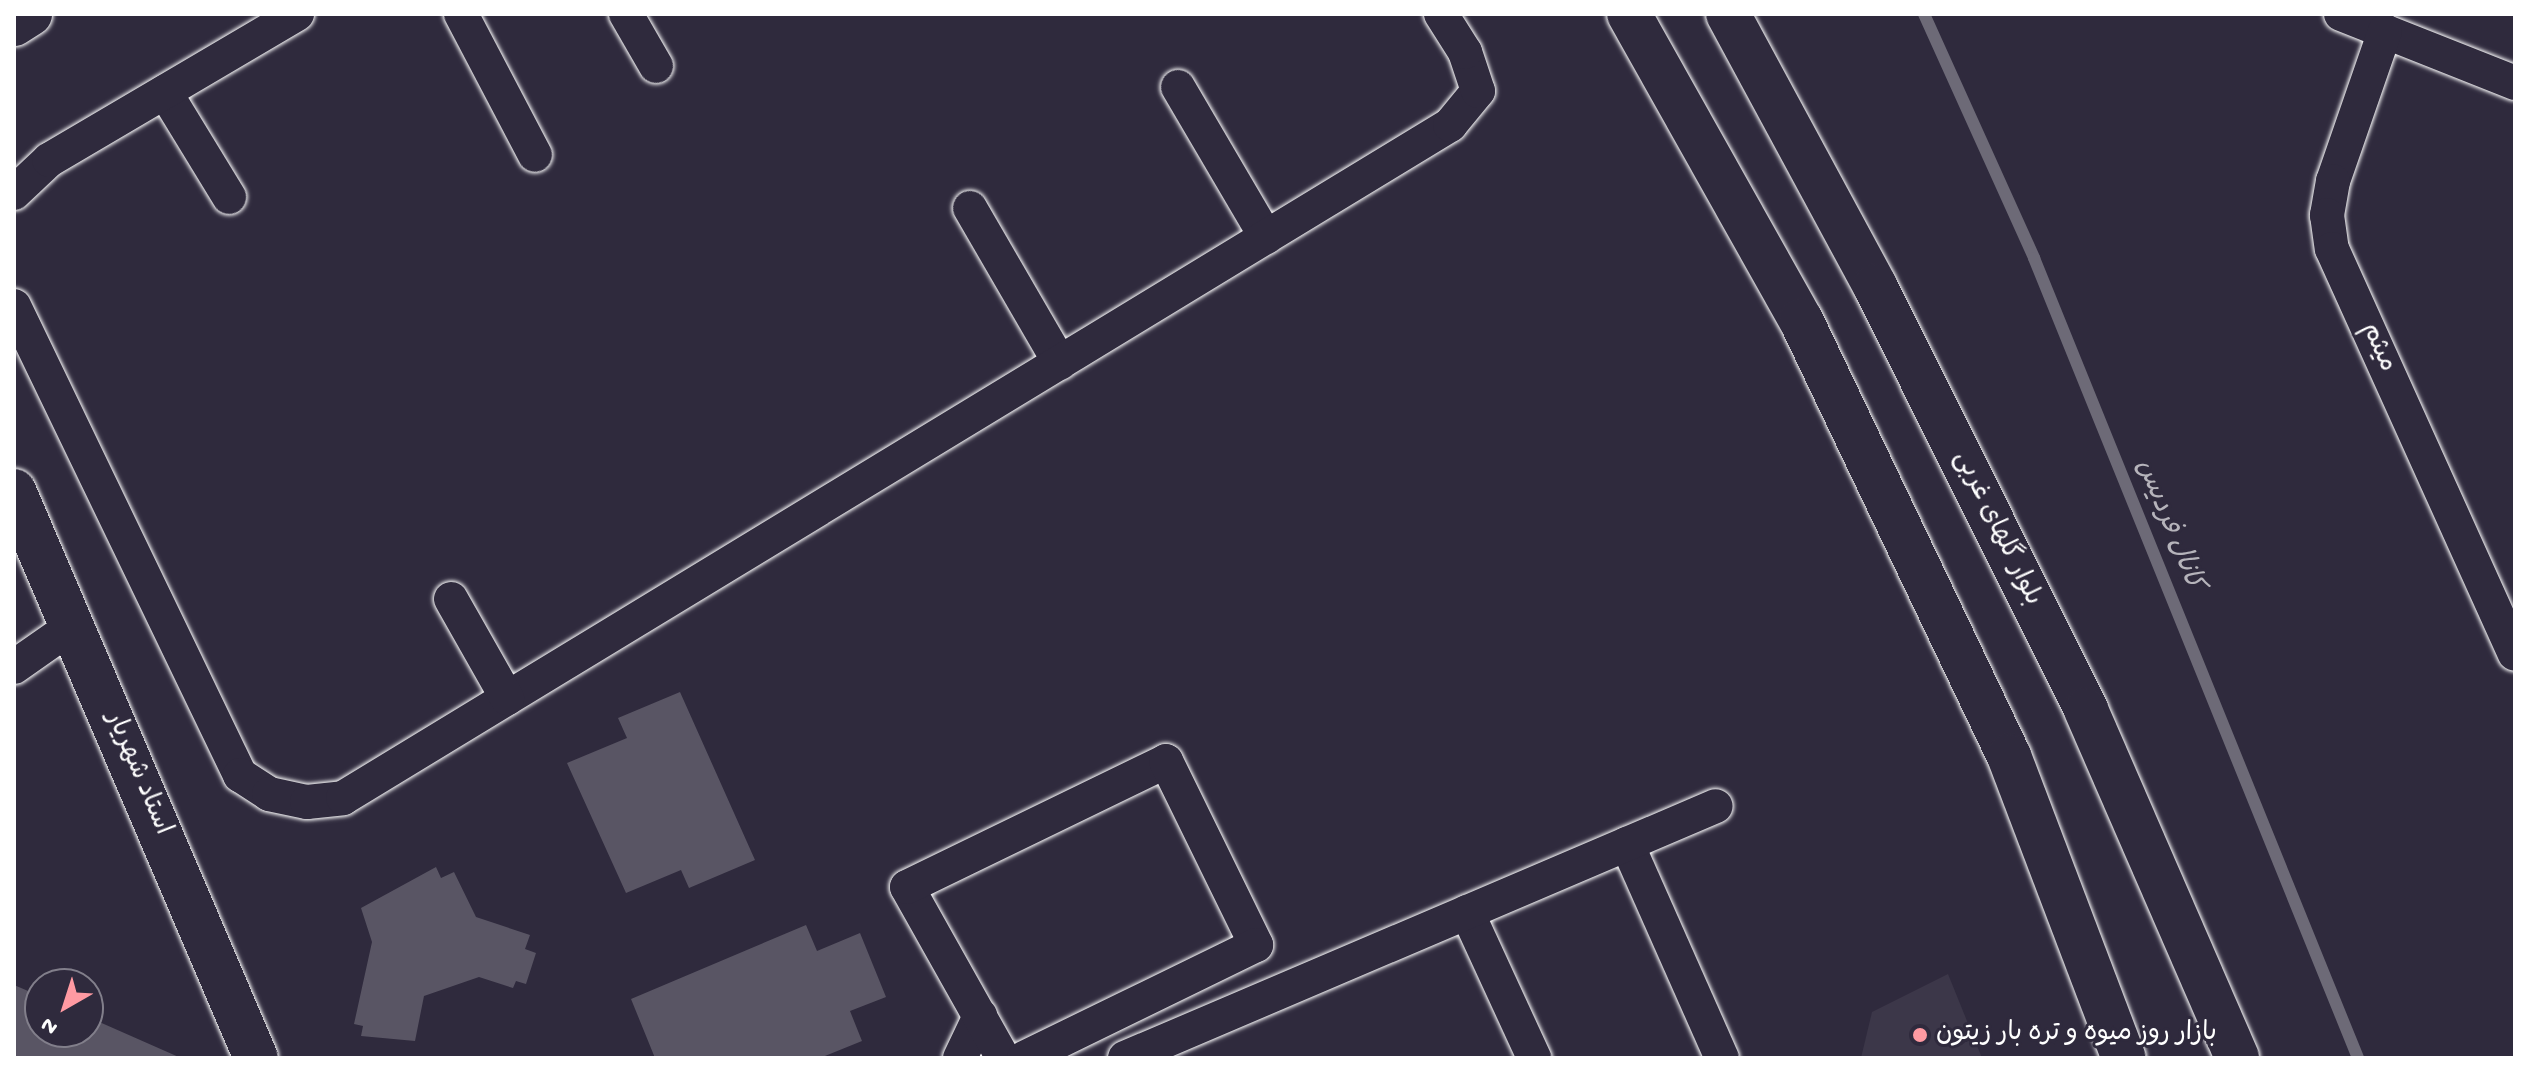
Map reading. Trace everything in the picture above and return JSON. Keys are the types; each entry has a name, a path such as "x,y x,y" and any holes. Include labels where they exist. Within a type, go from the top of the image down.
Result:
{"main road":[{"path":"14,24 30,14"},
{"path":"1629,14 1801,320 2003,742 2124,1058"},
{"name":"بلوار گلهای غربی","path":"1728,14 1875,286 2086,710 2237,1058"},
{"name":"استاد شهریار","path":"14,491 74,625 256,1058"}],"street":[{"path":"14,193 49,160 297,14"},
{"path":"461,14 535,155"},
{"path":"626,14 656,66"},
{"path":"14,306 240,775 269,794 307,802 343,798 1450,125 1478,91 1465,52 1441,14"},
{"path":"2341,14 2515,83"},
{"name":"میثم","path":"2385,31 2333,181 2327,215 2332,249 2515,654"},
{"path":"1178,87 1266,237"},
{"path":"165,92 229,197"},
{"path":"970,208 1060,363"},
{"path":"451,599 507,698"},
{"path":"14,667 74,625"},
{"path":"1003,1058 907,887 1166,761 1256,945 1024,1058"},
{"path":"1125,1058 1716,806"},
{"path":"1627,844 1722,1058"},
{"path":"1467,912 1534,1058"},
{"path":"960,1058 980,1016"}],"shaded area":[{"name":"بازار روز میوه و تره بار زیتون","path":"1948,974 1982,1058 1861,1058 1872,1012"}],"building":[{"path":"680,692 755,860 689,888 681,870 626,893 567,763 627,738 618,718"},
{"path":"436,867 441,878 454,872 476,917 530,935 525,949 536,953 526,984 516,981 513,988 479,977 424,996 415,1041 361,1036 363,1026 354,1024 372,942 361,908"},
{"path":"806,925 817,951 860,933 886,997 850,1011 862,1041 820,1058 655,1058 631,999"},
{"path":"14,985 24,989 24,1048 104,1048 104,1024 181,1058 14,1058"}],"waterway":[{"name":"کانال فردیس","path":"1924,14 2034,258 2358,1058"}],"place":[{"name":"بازار روز میوه و تره بار زیتون","path":"1920,1035"}]}
